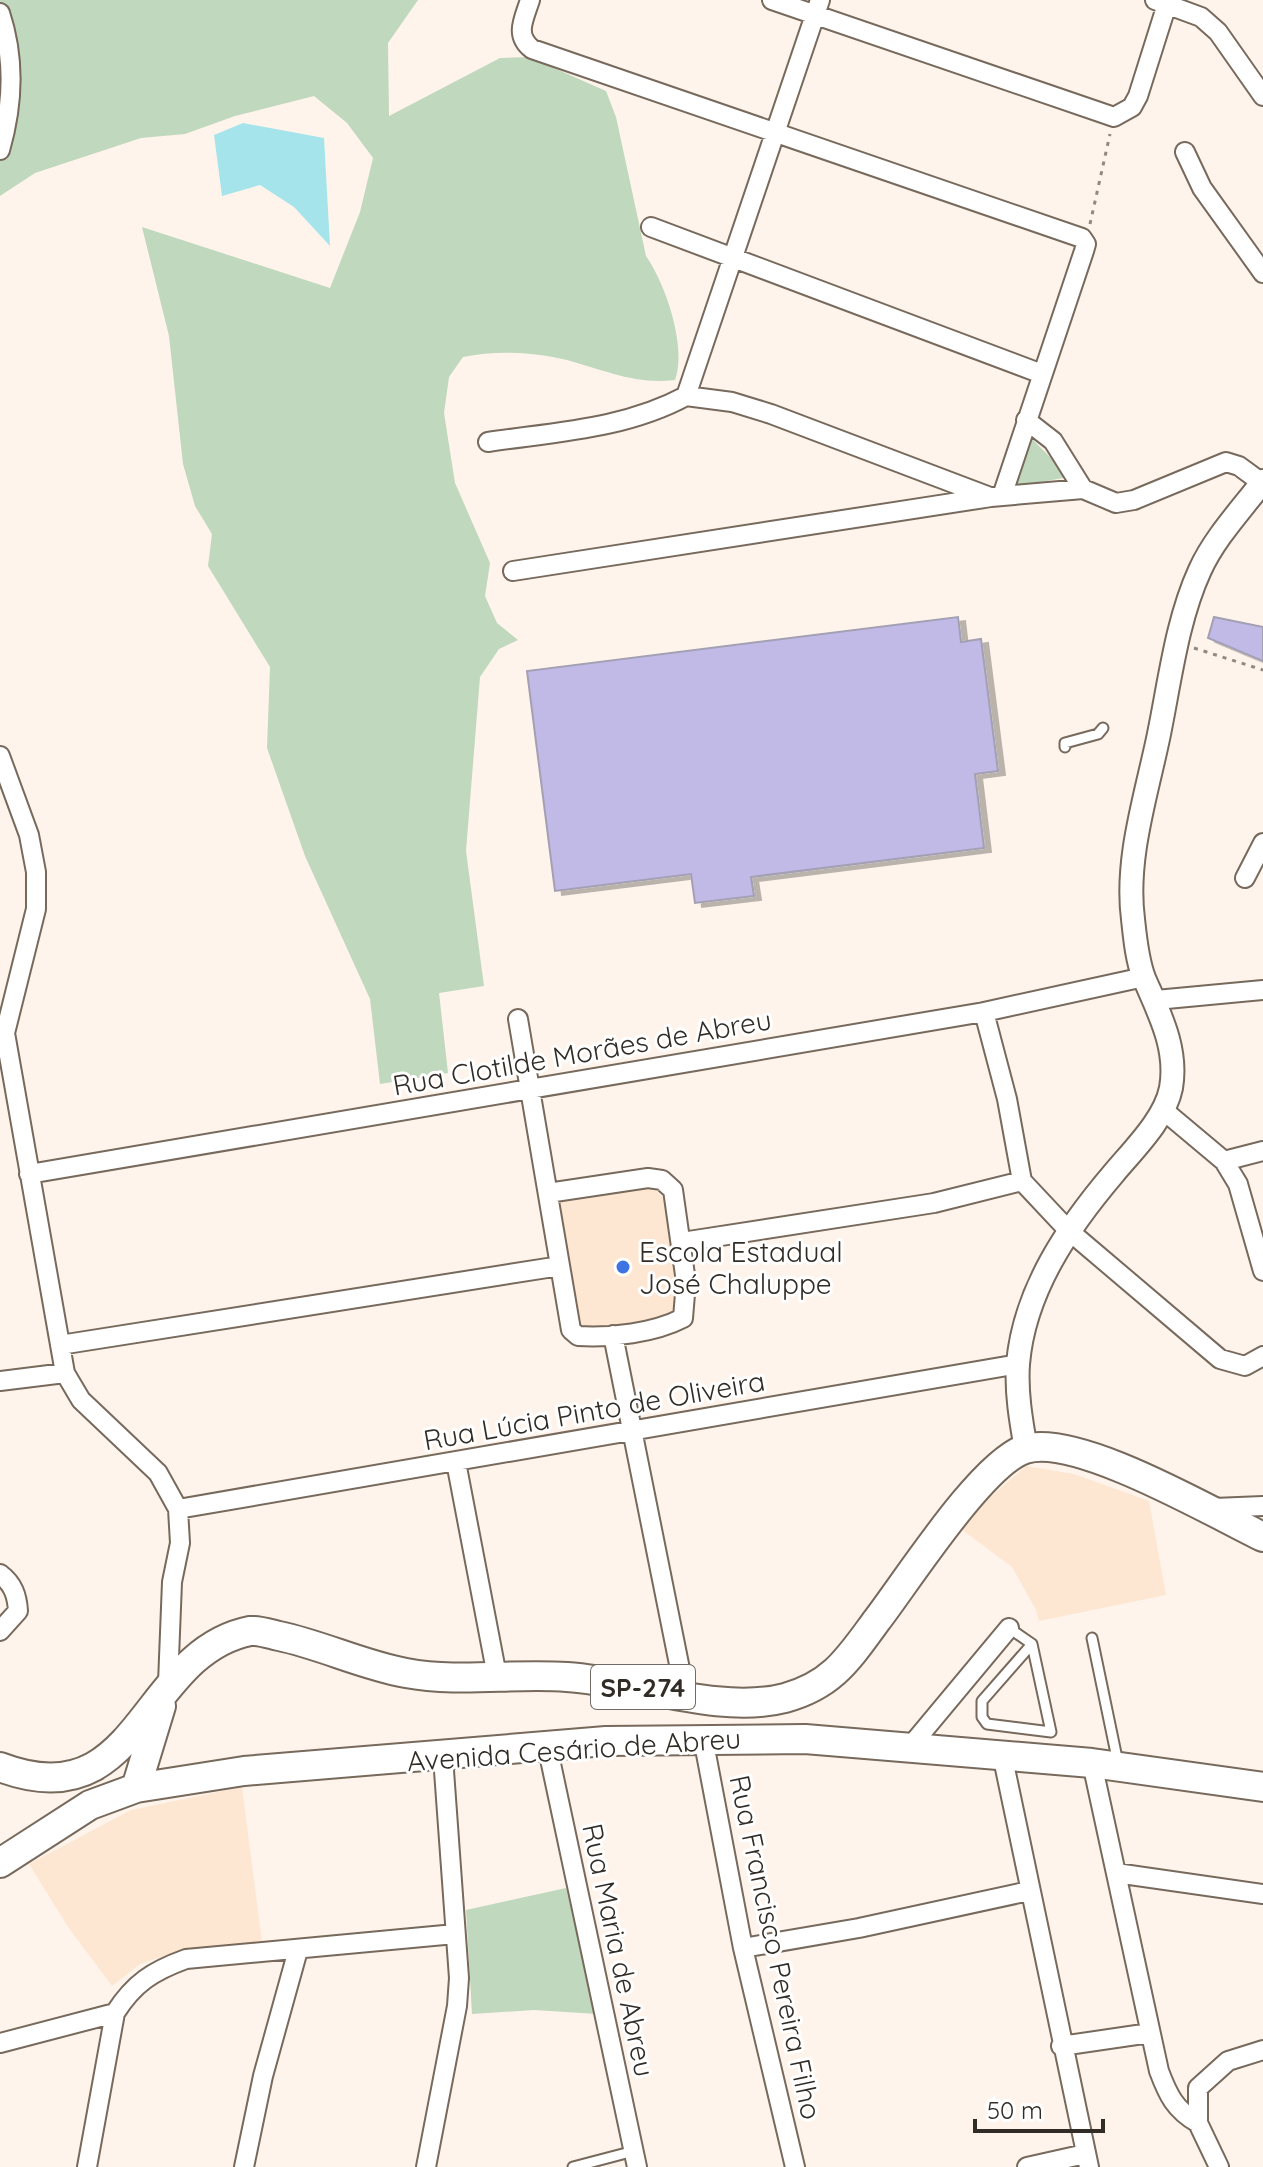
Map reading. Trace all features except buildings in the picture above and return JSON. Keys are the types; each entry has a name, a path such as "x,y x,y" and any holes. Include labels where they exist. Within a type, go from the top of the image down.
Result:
{"main road":[{"path":"1026,1449 1090,1455 1263,1537"},
{"name":"SP-274","path":"0,1767 34,1775 65,1776 87,1771 112,1757 152,1710 168,1683 211,1649 253,1630 315,1643 402,1673 438,1678 497,1676 604,1680 685,1694 761,1702 786,1698 835,1676 975,1490 1002,1463 1026,1449"},
{"path":"807,1739 799,1727 802,1711 835,1676"},
{"path":"136,1788 168,1683"},
{"name":"Avenida Cesário de Abreu","path":"0,1863 90,1805 136,1788 244,1771 443,1757 547,1745 703,1738 807,1739 1105,1764 1263,1787"}],"street":[{"path":"530,0 521,30 523,43 532,49 1075,235 1086,244 1026,420 996,497"},
{"path":"772,0 817,8 1114,117 1132,107 1138,96 1161,2 1201,17 1218,32 1263,96"},
{"path":"686,396 817,8"},
{"path":"0,13 11,57 10,105 0,150"},
{"path":"1185,152 1202,188 1263,273"},
{"path":"651,227 1042,374"},
{"path":"488,442 612,424 662,409 686,396 732,402 771,414 996,497"},
{"path":"1026,420 1053,441 1083,489"},
{"path":"513,571 996,497 1083,489 1116,503 1134,500 1226,462 1239,466 1262,482 1200,569 1178,642 1142,812 1133,876 1132,914 1144,977 1156,1000 1172,1066 1171,1090 1162,1109 1068,1230 1041,1283 1025,1327 1018,1364 1019,1406 1026,1449"},
{"path":"0,756 29,835 36,872 36,909 2,1032 65,1373 81,1400 158,1473 178,1509 180,1543 172,1582 168,1683"},
{"path":"1245,878 1263,843"},
{"name":"Rua Clotilde Morães de Abreu","path":"29,1174 984,1012 1144,977"},
{"path":"1156,1000 1263,990"},
{"path":"984,1012 1022,1181 1068,1230 1220,1359 1245,1366 1263,1356"},
{"path":"518,1019 571,1330 578,1336 613,1335 670,1325 683,1318 687,1306 682,1242 673,1190 662,1180 622,1181 548,1193"},
{"path":"1162,1109 1224,1161 1238,1184 1263,1271"},
{"path":"1224,1161 1263,1151"},
{"path":"682,1242 934,1203 1022,1181"},
{"path":"60,1345 560,1266"},
{"path":"613,1335 685,1694"},
{"name":"Rua Lúcia Pinto de Oliveira","path":"178,1509 1018,1364"},
{"path":"0,1381 65,1373"},
{"path":"456,1462 497,1676"},
{"path":"1203,1508 1263,1506"},
{"path":"0,1574 11,1585 18,1611 0,1631"},
{"path":"909,1748 1003,1635"},
{"name":"Rua Francisco Pereira Filho","path":"703,1738 743,1948 795,2167"},
{"name":"Rua Maria de Abreu","path":"547,1745 636,2159"},
{"path":"1002,1754 1087,2161 1027,2167"},
{"path":"426,2167 457,2006 443,1757"},
{"path":"1105,1764 1116,1873 1150,2033 1168,2096 1181,2113 1198,2123"},
{"path":"1116,1873 1263,1894"},
{"path":"743,1948 859,1928 1029,1891"},
{"path":"87,2167 115,2013 130,1989 156,1970 186,1959 455,1934"},
{"path":"244,2167 263,2076 298,1950"},
{"path":"0,2043 115,2013"},
{"path":"1061,2046 1150,2033"},
{"path":"1219,2167 1198,2123 1198,2088 1228,2061 1263,2050"}],"lane":[{"path":"1065,747 1065,743 1098,734 1103,728"},
{"path":"1003,1635 1032,1644"},
{"path":"1003,1635 1019,1655"},
{"path":"1092,1638 1105,1764"},
{"path":"1032,1644 1052,1728 1049,1734 995,1727 982,1717 982,1701 1019,1655 1032,1644"},
{"path":"573,2167 636,2159"}],"path":[{"path":"1086,244 1114,117"},
{"path":"1178,642 1263,670"}],"shaded area":[{"name":"Escola Estadual José Chaluppe","path":"651,1186 669,1203 680,1290 676,1310 643,1323 577,1329 558,1201"},
{"path":"1026,1466 1074,1474 1149,1501 1166,1595 1039,1621 1012,1567 957,1526"},
{"path":"242,1787 262,1942 184,1949 140,1964 112,1986 68,1927 29,1864 131,1810"}],"green space":[{"path":"0,0 418,0 388,43 389,116 500,58 529,57 606,91 616,117 646,256 661,283 672,316 678,366 675,380 647,380 620,376 554,357 502,353 463,357 449,377 444,413 455,483 490,563 485,596 497,623 518,640 499,649 480,677 466,851 484,986 439,993 448,1073 380,1084 370,999 305,856 267,748 270,667 208,566 212,534 195,506 183,464 169,336 142,227 330,288 360,212 373,158 347,123 314,96 235,116 185,134 141,138 35,173 0,196"},
{"path":"1023,430 1065,472 1063,478 1008,488"},
{"path":"566,1888 597,2014 534,2010 472,2014 466,1910"}],"water":[{"path":"243,123 324,138 330,246 294,207 260,185 222,196 214,135"}],"place":[{"name":"Escola Estadual José Chaluppe","path":"623,1267"}]}
